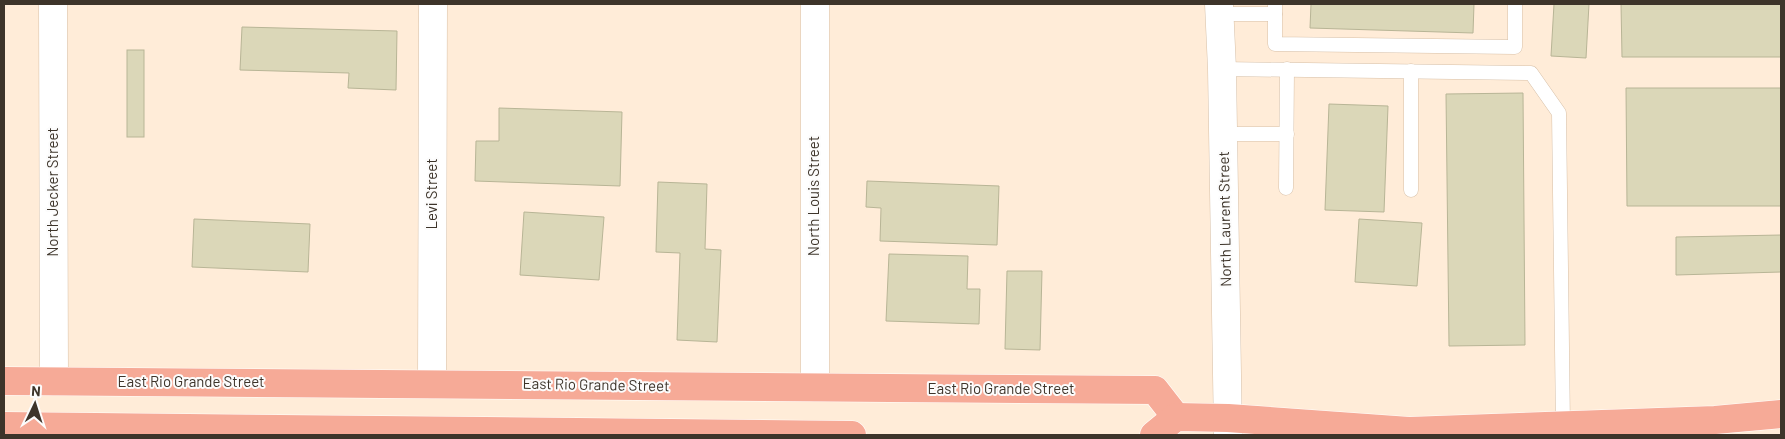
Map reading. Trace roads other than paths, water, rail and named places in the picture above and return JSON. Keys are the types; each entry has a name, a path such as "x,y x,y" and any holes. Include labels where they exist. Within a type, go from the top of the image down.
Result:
{"main road":[{"name":"East Rio Grande Street","path":"4,381 1155,390 1176,417"},
{"path":"1154,435 1176,417 1228,427 1485,432 1563,426 1715,420 1781,414"},
{"path":"4,426 58,431 852,435"}],"street":[{"name":"North Jecker Street","path":"53,4 54,381"},
{"name":"Levi Street","path":"432,384 433,4"},
{"name":"North Louis Street","path":"815,4 815,387"},
{"name":"North Laurent Street","path":"1220,9 1224,134 1228,427"}],"lane":[{"path":"1220,9 1275,9 1275,44 1515,47 1515,4"},
{"path":"1222,69 1531,73 1559,113 1563,426"},
{"path":"1286,188 1287,69"},
{"path":"1411,71 1411,190"},
{"path":"1224,134 1287,134"}]}
